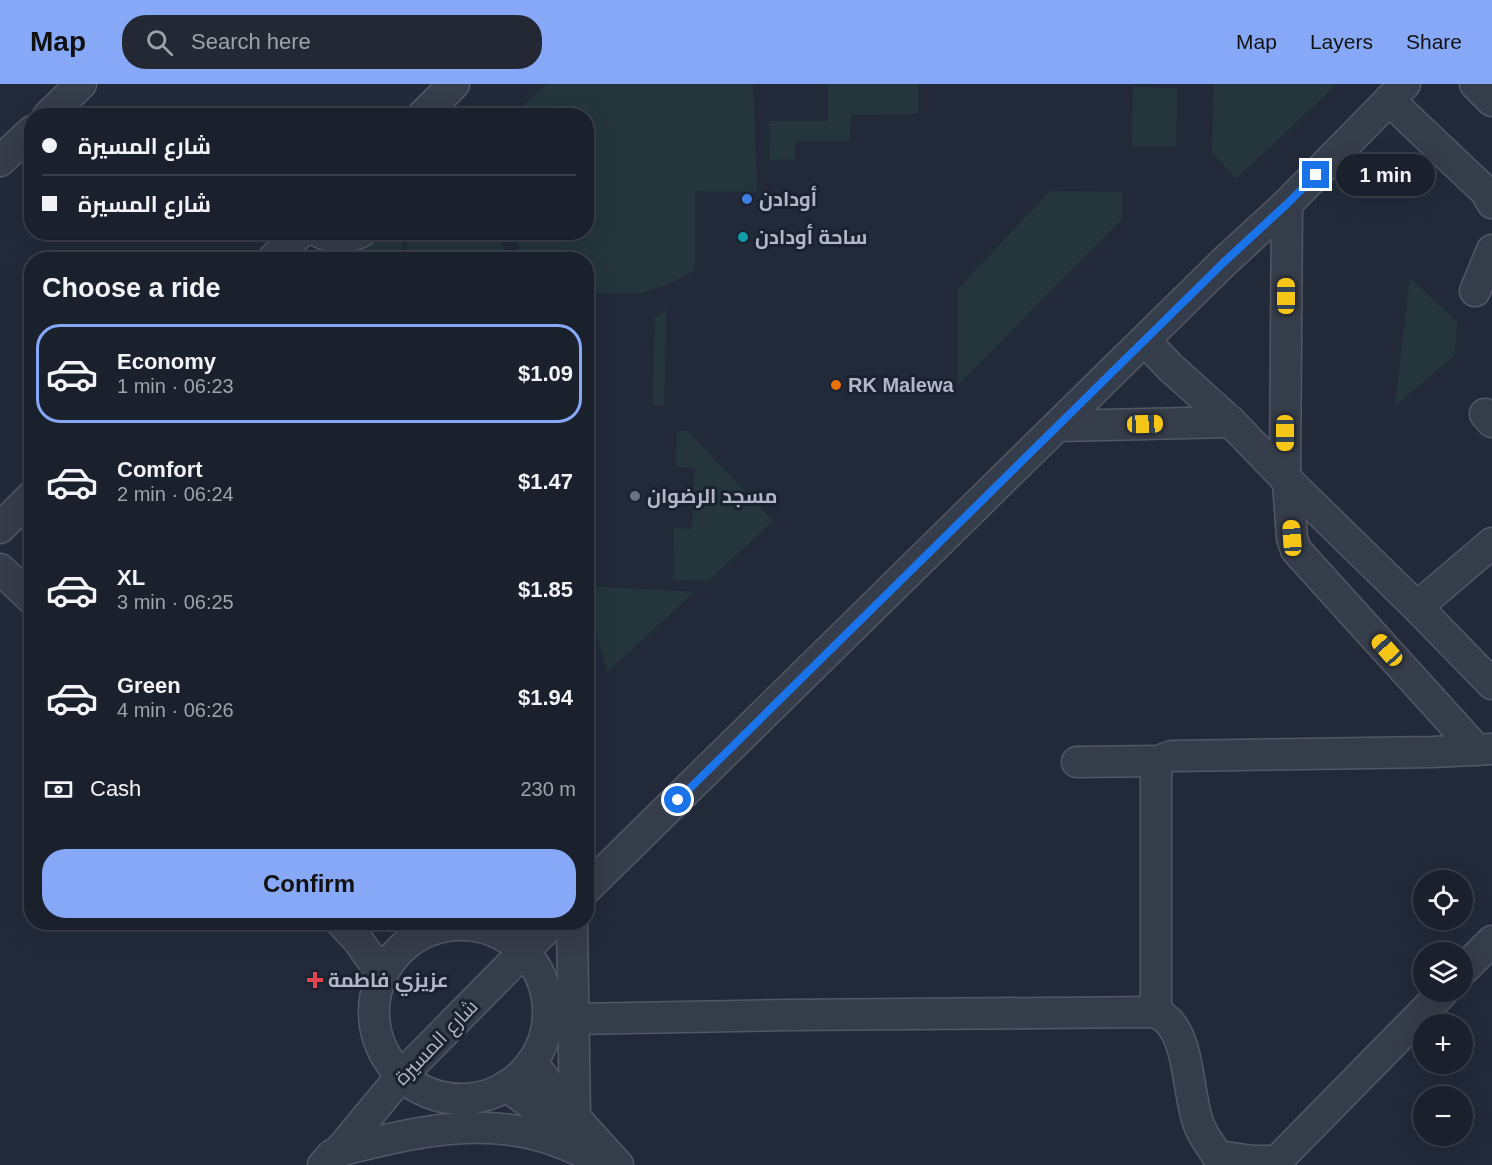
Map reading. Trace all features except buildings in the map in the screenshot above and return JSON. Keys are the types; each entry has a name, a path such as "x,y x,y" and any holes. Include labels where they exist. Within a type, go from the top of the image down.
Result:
{"street":[{"path":"56,108 81,84"},
{"path":"1475,84 1492,101"},
{"path":"594,881 1224,262 1287,204 1397,92 1485,191 1492,203"},
{"path":"0,161 24,138"},
{"path":"1287,204 1287,480 1293,545 1484,750"},
{"path":"280,252 293,240"},
{"path":"1475,291 1492,250"},
{"path":"1146,341 1171,368 1231,422 1492,684"},
{"path":"1059,426 1231,422"},
{"path":"1417,607 1492,543"},
{"path":"0,569 24,592"},
{"path":"1156,1012 1156,770 1160,761 1172,756 1484,750"},
{"path":"1077,762 1160,761"},
{"path":"349,930 382,974"},
{"path":"418,930 382,974 374,1004 377,1035 391,1064 402,1075 417,1087 452,1098 471,1098 489,1094 506,1086 525,1072 541,1047 546,1031 547,997 543,980 535,965 510,940 488,930"},
{"name":"شارع المسيرة","path":"331,1158 402,1075 545,930"},
{"path":"572,930 575,1119"},
{"path":"1473,960 1492,941"},
{"path":"574,1019 1156,1012 1170,1023 1177,1035 1199,1128 1220,1161 1275,1163 1433,1002"},
{"path":"532,1062 605,1162"},
{"path":"506,1086 605,1162"},
{"path":"331,1158 416,1134 493,1128 540,1136 566,1144 605,1162"}],"shaded area":[{"path":"547,84 753,84 757,192 695,191 695,270 672,283 641,293 594,293 594,252 519,252 516,240 594,240 594,108 521,108"},
{"path":"828,84 918,84 918,114 851,115 850,141 795,141 795,159 770,160 769,121 828,121"},
{"path":"1214,84 1337,84 1236,179 1212,152"},
{"path":"1133,87 1177,88 1176,146 1132,146"},
{"path":"1050,191 1122,192 1122,219 958,385 958,289"},
{"path":"339,240 403,240 402,252 312,252 321,243"},
{"path":"410,240 501,240 505,252 406,252 406,245"},
{"path":"1410,278 1457,322 1455,355 1395,406"},
{"path":"666,310 664,406 653,405 655,318"},
{"path":"677,431 688,431 773,521 708,581 673,580 674,528 692,529 695,468 676,467"},
{"path":"594,586 694,592 608,671 594,628"}],"place":[{"name":"أودادن","path":"747,199"},
{"name":"ساحة أودادن","path":"743,237"},
{"name":"RK Malewa","path":"836,385"},
{"name":"مسجد الرضوان","path":"635,496"},
{"name":"عزيزي فاطمة","path":"315,980"}],"route":[{"path":"678,800 1224,262 1316,175"}]}
